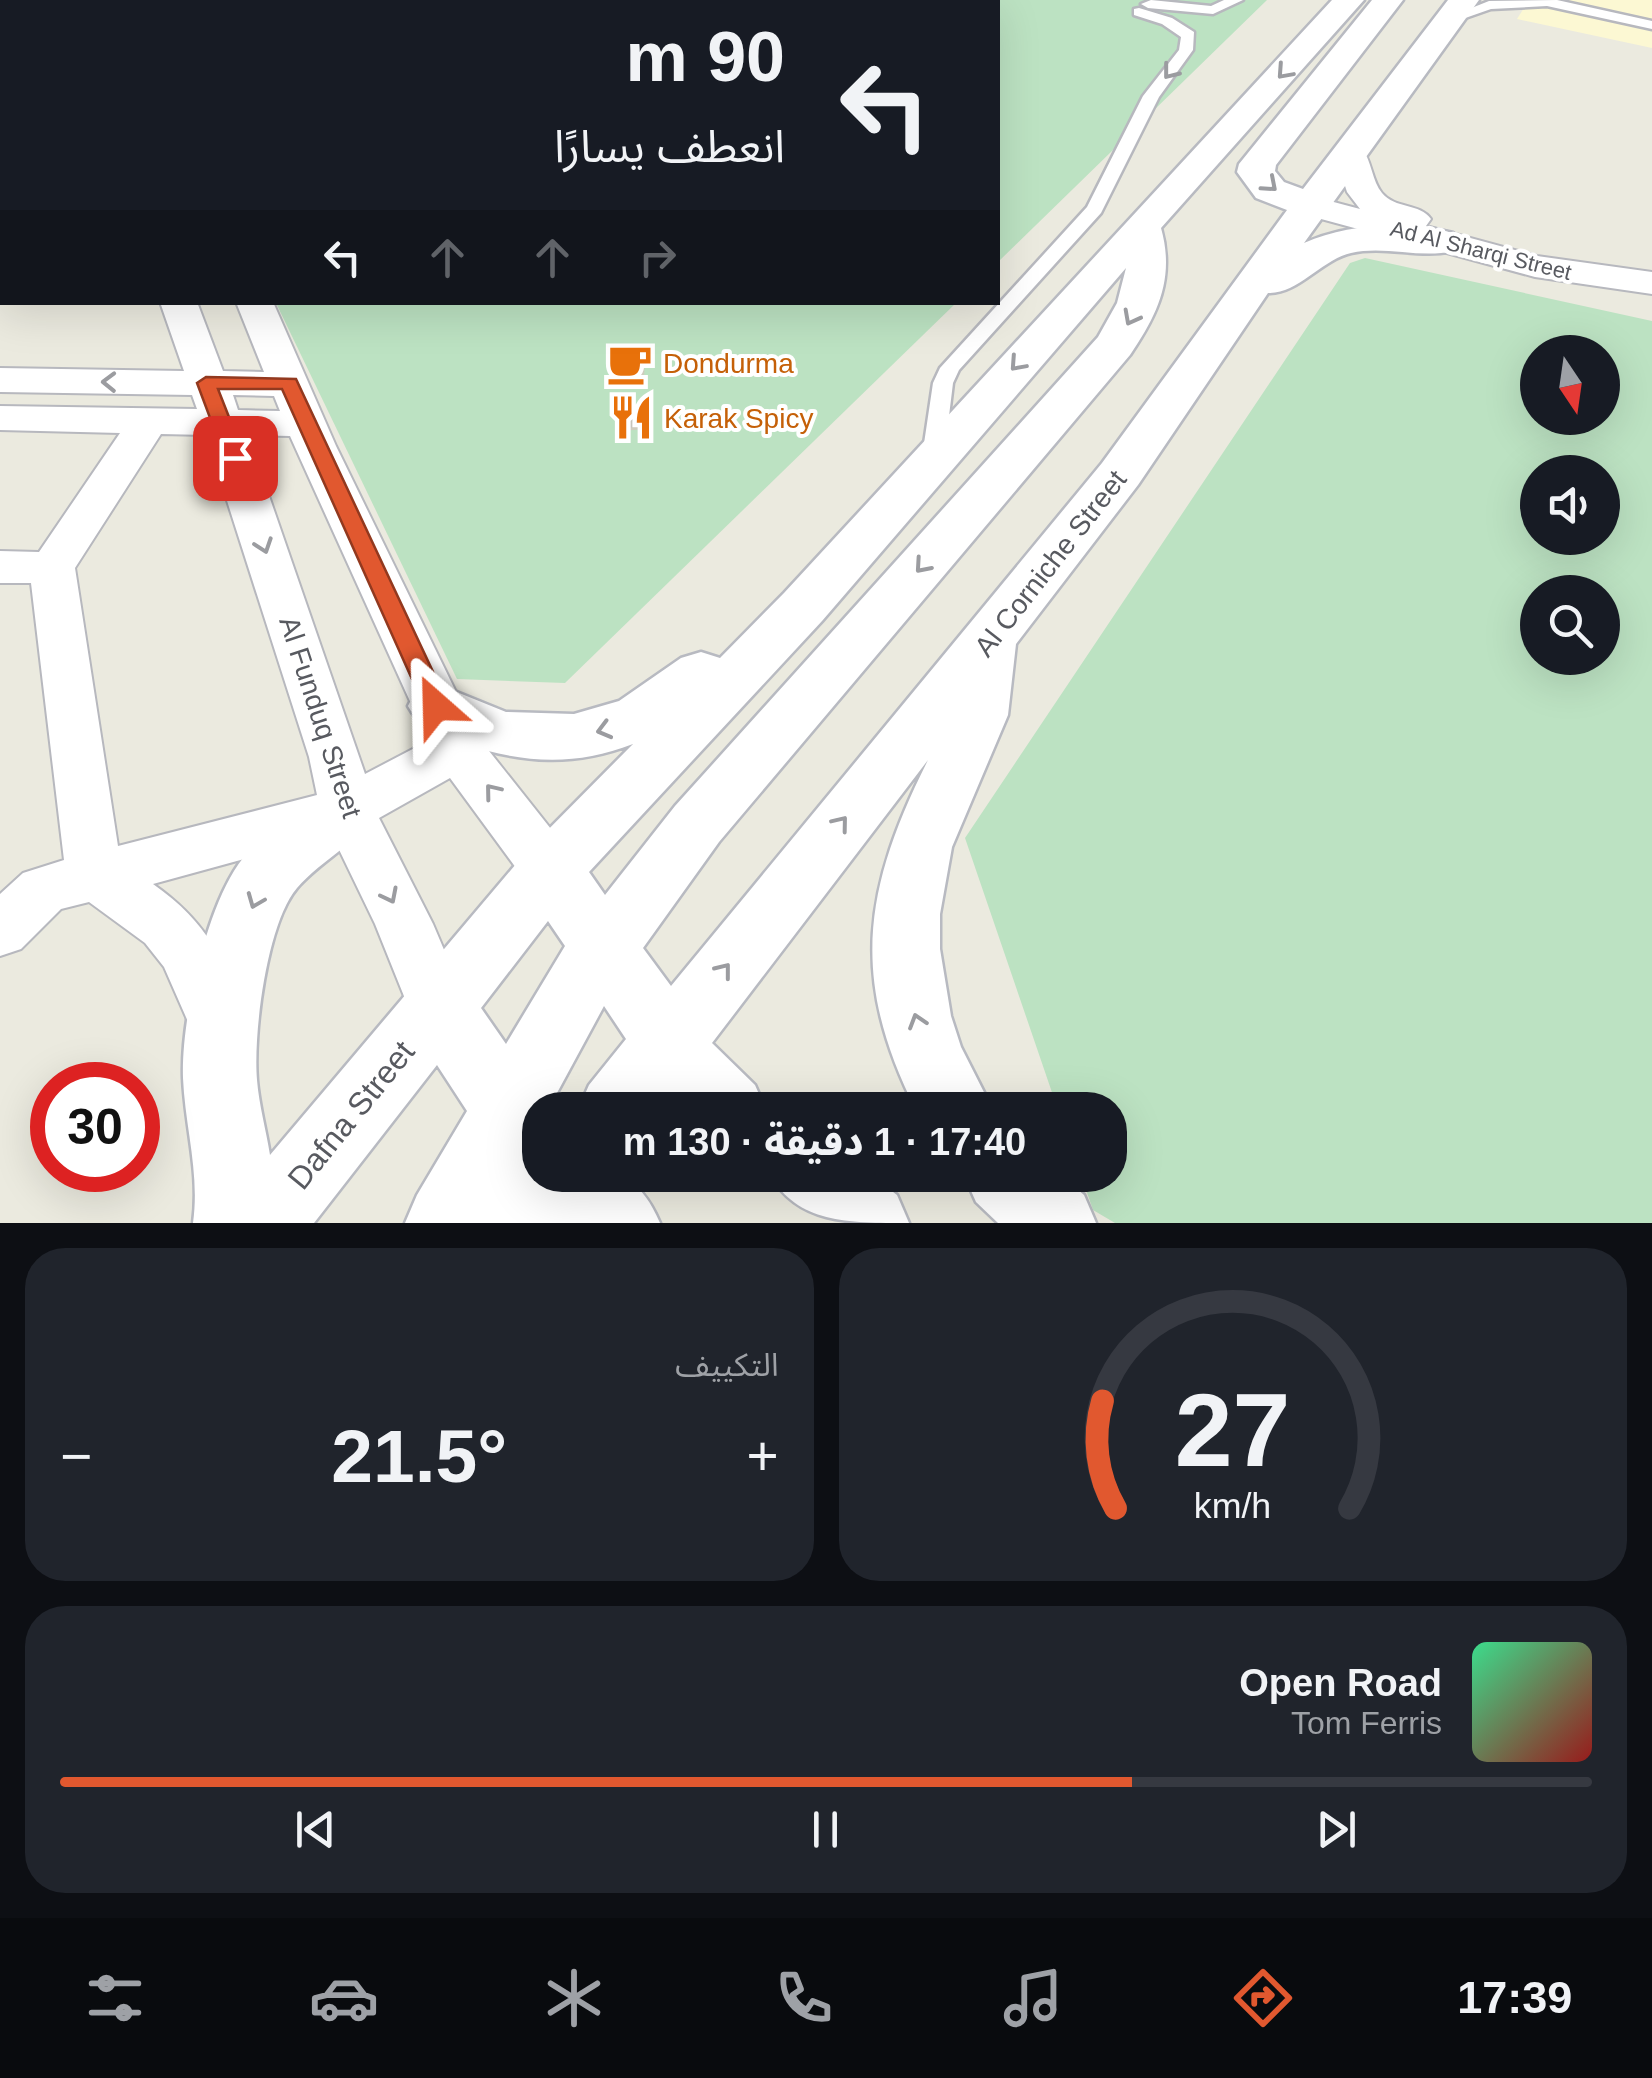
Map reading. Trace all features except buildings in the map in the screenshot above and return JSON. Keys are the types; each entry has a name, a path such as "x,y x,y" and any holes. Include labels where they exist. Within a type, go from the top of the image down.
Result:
{"main road":[{"path":"522,1128 438,1006 550,870 803,607 1140,226 1349,0"},
{"path":"1312,206 1270,190 1256,172 1258,164 1388,0"},
{"name":"Al Corniche Street","path":"629,1092 1120,474 1233,310 1351,155 1445,16"},
{"path":"572,1092 602,948 697,824 1114,346 1132,320 1146,283 1150,255 1140,226"},
{"path":"1233,310 1302,258 1329,244 1371,238 1439,242"},
{"path":"447,727 530,739 601,732 658,709 749,633 803,607"},
{"path":"945,1092 913,1011 904,925 919,849 979,712 991,639"},
{"path":"234,1223 236,1182 220,1080 222,1028 254,894 289,850 347,809"},
{"path":"550,870 668,1042 710,1092"},
{"name":"Dafna Street","path":"264,1223 438,1006"},
{"path":"445,1223 488,1152 522,1164"},
{"path":"831,1192 870,1223"},
{"path":"1022,1192 1056,1223"}],"street":[{"name":"Ad Al Sharqi Street","path":"1351,155 1362,174 1364,191 1388,211 1530,248 1652,267"},
{"name":"Ad Al Sharqi Street","path":"1312,206 1536,266 1652,283"},
{"name":"Al Funduq Street","path":"179,305 336,757 347,809 404,924 438,1006"},
{"path":"264,307 297,404 447,727 550,870"},
{"path":"0,380 214,402 297,404"},
{"path":"0,418 150,420 214,402"},
{"path":"150,420 52,568 94,874 166,925 186,950 222,1028"},
{"path":"0,567 52,568"},
{"path":"0,931 43,890 347,809 447,727"}],"lane":[{"path":"933,457 944,382 950,368 1095,209 1151,96 1186,50 1189,35 1143,8 1213,10 1236,0"},
{"path":"1445,16 1489,6 1541,1 1652,25"}],"shaded area":[{"path":"1529,0 1652,0 1652,48 1517,19"}],"green space":[{"path":"1000,0 1267,0 1000,260"},
{"path":"1365,258 1652,321 1652,1223 1115,1223 1093,1210 1087,1192 1127,1192 1127,1092 1052,1092 965,838 1350,263"},
{"path":"277,305 954,305 565,683 457,679"}],"place":[{"name":"Dondurma","path":"630,363"},
{"name":"Karak Spicy","path":"631,418"}],"route":[{"path":"235,458 206,383 289,384 436,706"}]}
